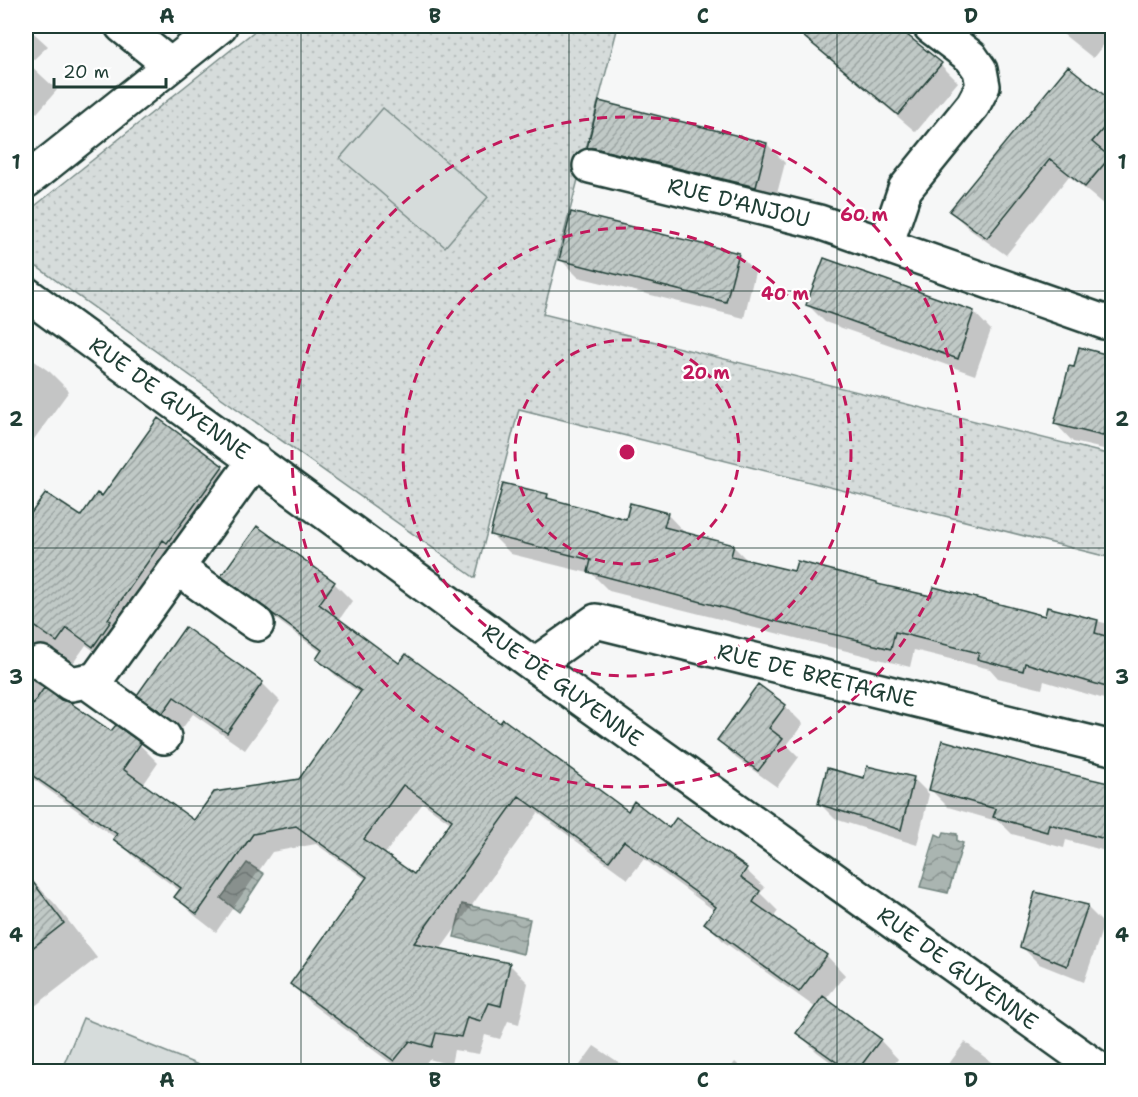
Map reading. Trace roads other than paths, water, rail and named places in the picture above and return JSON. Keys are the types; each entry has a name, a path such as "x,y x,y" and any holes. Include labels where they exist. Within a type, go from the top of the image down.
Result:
{"street":[{"path":"122,26 170,65"},
{"path":"26,181 220,26"},
{"path":"886,245 905,189 973,105 983,86 980,70 971,57 930,26"},
{"name":"RUE D'ANJOU","path":"590,166 819,222 1104,322 1113,320"},
{"name":"RUE DE GUYENNE","path":"26,294 534,665 1103,1071"},
{"path":"92,684 255,460"},
{"path":"177,568 257,624"},
{"name":"RUE DE BRETAGNE","path":"534,665 596,621 1113,748"},
{"path":"41,663 71,684 86,681 92,684 164,737"}],"water":[{"path":"944,832 957,834 957,841 963,843 948,893 920,887 936,834 942,837"},
{"path":"247,863 264,874 239,912 221,898"},
{"path":"462,904 530,919 523,954 454,937"}]}
